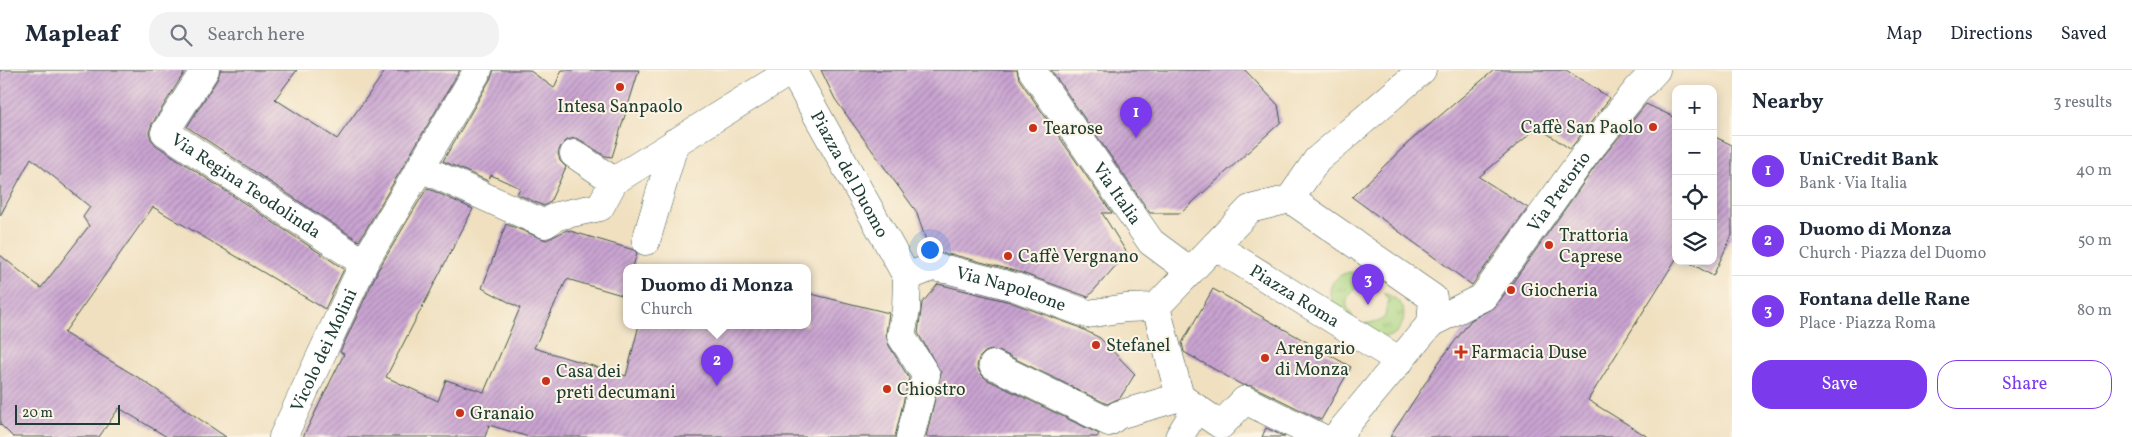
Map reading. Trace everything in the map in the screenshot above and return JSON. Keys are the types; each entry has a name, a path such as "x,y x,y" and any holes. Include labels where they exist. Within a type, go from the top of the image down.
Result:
{"street":[{"name":"Via Regina Teodolinda","path":"205,70 166,132 364,263"},
{"name":"Vicolo dei Molini","path":"283,437 364,263 478,70"},
{"name":"Piazza del Duomo","path":"421,168 545,224 557,216 600,207 614,181 792,70 907,278"},
{"name":"Via Italia","path":"1032,70 1151,242 1190,271"},
{"path":"1320,437 1244,400 1222,431 1188,403 1156,307 1250,209 1290,198 1317,160 1422,70"},
{"name":"Via Pretorio","path":"1431,323 1484,297 1585,156 1637,90 1656,70"},
{"path":"646,240 675,142"},
{"path":"574,154 614,181"},
{"path":"1290,198 1433,298 1431,323 1400,361 1348,433"},
{"name":"Piazza Roma","path":"1215,246 1400,361"},
{"name":"Via Napoleone","path":"907,278 932,267 950,270 1014,287 1088,314 1126,308 1156,307"},
{"path":"907,278 906,310 901,336 926,375 910,437"},
{"path":"993,364 1109,422 1118,415 1188,403"},
{"path":"1179,437 1188,403"}],"green space":[{"path":"1351,272 1373,284 1359,287 1348,297 1347,307 1353,318 1336,305 1330,295 1334,281 1342,275"},
{"path":"1383,292 1400,303 1404,314 1398,331 1388,337 1379,335 1361,324 1378,322 1385,317 1388,300"}],"building":[{"path":"0,70 186,70 152,124 149,132 151,139 156,145 344,269 325,309 153,207 64,333 139,378 226,437 167,437 119,408 99,437 13,437 0,424 0,255 41,288 89,226 83,217 90,207 31,158 0,216"},
{"path":"220,70 297,70 275,99 337,139 386,70 460,70 359,241 187,127 218,78"},
{"path":"494,70 529,70 554,88 562,70 639,70 612,157 605,156 575,138 567,140 561,146 558,153 560,161 566,167 550,202 544,206 517,194 520,188 491,175 488,181 443,161"},
{"path":"821,70 1017,70 1019,79 1112,213 1102,213 1127,253 1088,297 1019,272 954,255 930,252 916,211 835,99"},
{"path":"1051,70 1245,70 1278,105 1281,122 1181,213 1150,213"},
{"path":"1494,70 1566,70 1610,98 1570,149 1538,127 1479,177 1528,208 1472,285 1352,197 1409,142"},
{"path":"1646,104 1672,116 1672,265 1588,400 1648,437 1390,437 1439,362 1471,320 1496,306 1597,164"},
{"path":"1717,138 1732,145 1732,235 1713,276 1694,265 1717,265"},
{"path":"427,188 473,209 386,377 438,401 446,380 484,392 520,308 482,288 506,224 546,240 567,230 634,250 637,253 634,264 623,264 623,295 567,279 534,348 626,376 638,329 811,329 811,294 889,313 886,333 888,344 909,378 895,437 529,437 489,425 485,437 303,437 344,354 340,352 378,270"},
{"path":"938,284 1010,302 1076,326 1100,338 1135,374 1120,398 1107,404 999,351 991,350 985,352 979,358 977,366 980,373 986,379 1099,434 1097,437 926,437 941,373 918,333 922,303"},
{"name":"Arengario di Monza","path":"1213,289 1351,367 1321,420 1252,386 1242,385 1184,352 1182,343"},
{"path":"1266,428 1285,437 1262,437"}],"place":[{"name":"Intesa Sanpaolo","path":"620,87"},
{"name":"Caffè San Paolo","path":"1653,127"},
{"name":"Tearose","path":"1033,128"},
{"name":"UniCredit Bank","path":"1136,138"},
{"name":"Trattoria Caprese","path":"1549,245"},
{"name":"Caffè Vergnano","path":"1008,256"},
{"name":"Giocheria","path":"1511,290"},
{"name":"Fontana delle Rane","path":"1368,305"},
{"name":"Stefanel","path":"1096,345"},
{"name":"Farmacia Duse","path":"1461,352"},
{"name":"Arengario di Monza","path":"1265,358"},
{"name":"Casa dei preti decumani","path":"546,381"},
{"name":"Duomo di Monza","path":"717,386"},
{"name":"Chiostro","path":"887,389"},
{"name":"Granaio","path":"460,413"}]}
